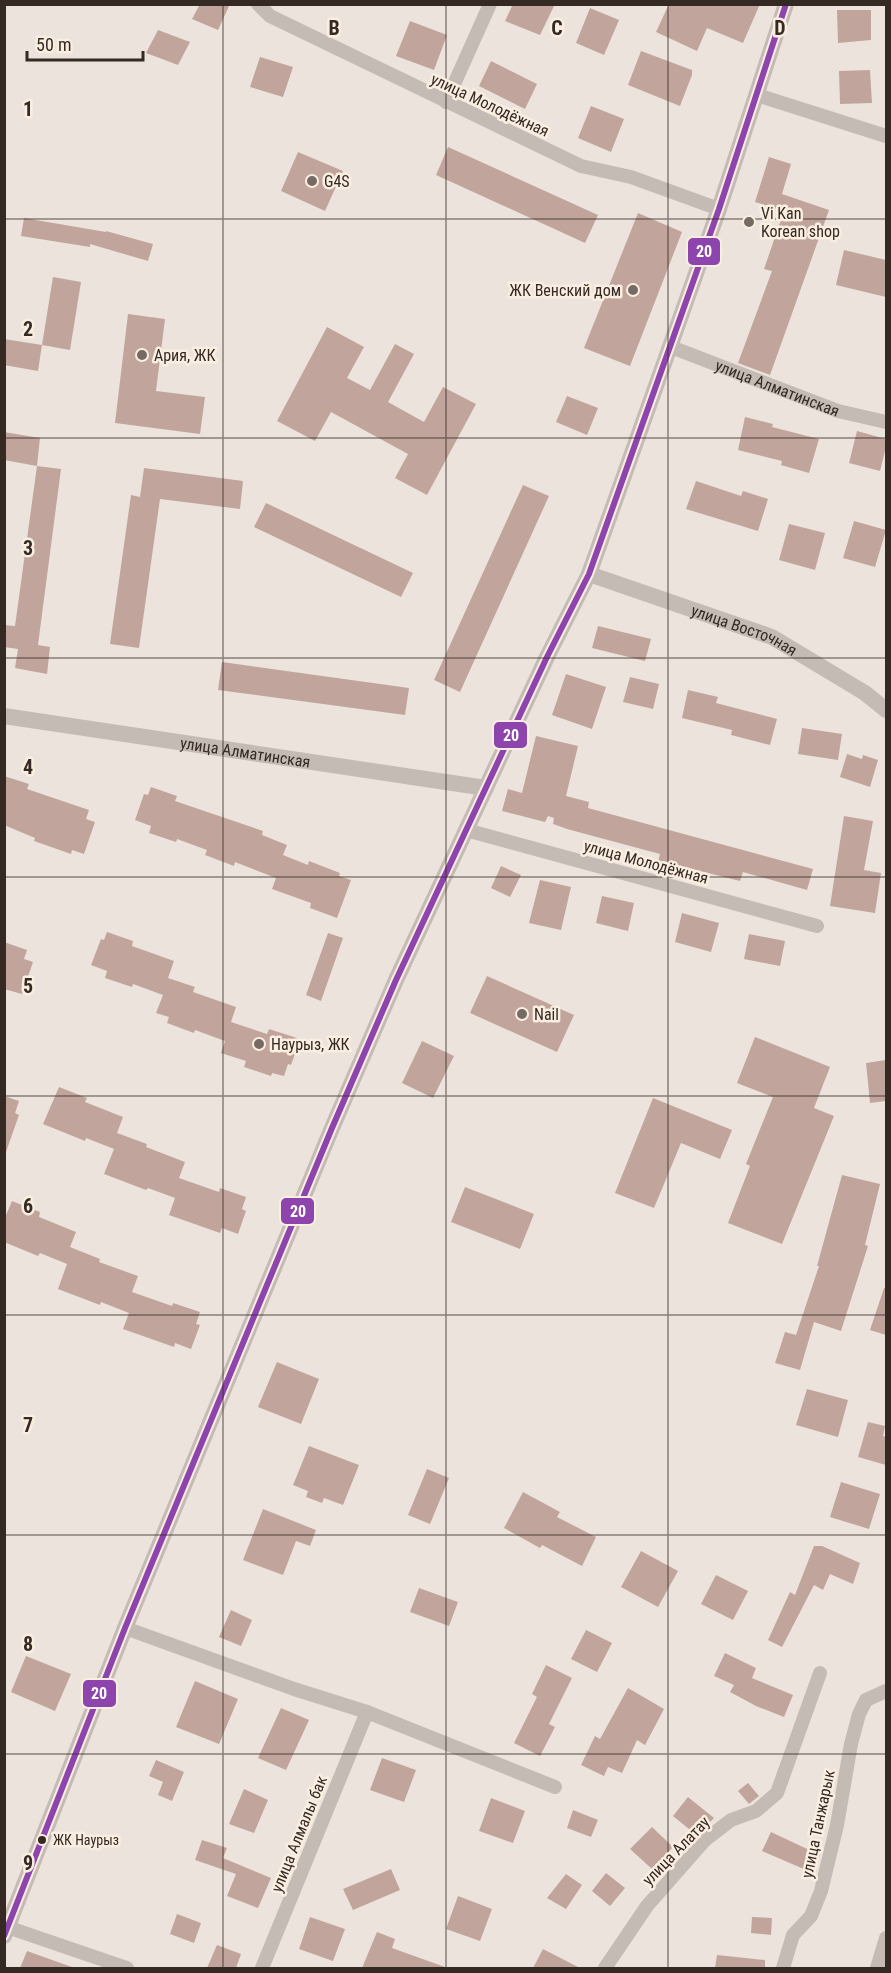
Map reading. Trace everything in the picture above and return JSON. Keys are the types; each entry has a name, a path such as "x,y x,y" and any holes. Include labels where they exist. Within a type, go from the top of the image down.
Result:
{"street":[{"name":"улица Молодёжная","path":"258,4 270,16 581,166 631,177 719,209"},
{"path":"446,102 490,4"},
{"path":"127,1968 6,1931 126,1628 332,1128 396,980 589,574 719,209 786,4"},
{"path":"757,95 886,136"},
{"name":"улица Алматинская","path":"671,346 838,411 886,422"},
{"name":"улица Восточная","path":"589,574 772,637 865,693 886,710"},
{"name":"улица Алматинская","path":"4,716 486,788"},
{"name":"улица Молодёжная","path":"466,830 817,926"},
{"path":"126,1628 294,1689 367,1712 555,1787"},
{"name":"улица Алатау","path":"605,1968 647,1906 705,1840 731,1820 756,1810 777,1793 820,1673"},
{"name":"улица Танжарык","path":"783,1968 793,1935 811,1916 821,1891 859,1714 866,1700 886,1691"},
{"name":"улица Алмалы бак","path":"262,1968 367,1712"},
{"path":"877,1968 886,1938"}],"building":[{"path":"200,4 230,4 218,30 192,19"},
{"path":"513,4 555,4 540,35 505,21"},
{"path":"669,4 760,4 743,43 707,28 697,51 656,32"},
{"path":"590,8 619,20 604,55 576,43"},
{"path":"837,10 871,10 871,40 838,43"},
{"path":"410,21 447,35 434,70 396,56"},
{"path":"158,30 190,42 178,65 146,53"},
{"path":"641,51 692,70 680,106 628,85"},
{"path":"260,57 293,67 283,97 250,87"},
{"path":"491,61 537,84 525,109 479,86"},
{"path":"870,70 872,103 840,104 839,71"},
{"path":"591,106 624,119 611,152 578,138"},
{"path":"448,147 598,215 585,243 436,175"},
{"name":"G4S","path":"298,152 343,171 325,211 281,191"},
{"path":"769,157 791,164 782,194 829,210 770,375 738,363 772,271 764,269 784,211 755,202"},
{"name":"ЖК Венский дом","path":"638,213 682,232 630,366 584,348"},
{"path":"24,218 106,231 153,244 148,261 90,244 90,247 21,236"},
{"path":"844,250 886,260 886,297 836,285"},
{"path":"53,277 81,282 70,350 42,345"},
{"name":"Ария, ЖК","path":"128,314 165,319 156,391 205,397 200,434 115,423"},
{"path":"327,327 364,347 347,378 370,390 395,344 414,354 388,402 424,422 443,387 476,404 427,495 395,478 408,454 331,412 315,441 277,421"},
{"path":"4,339 42,345 38,371 4,365"},
{"path":"567,396 598,408 587,435 556,422"},
{"path":"745,417 773,424 772,427 819,439 809,473 781,465 782,461 738,450"},
{"path":"857,431 886,439 880,471 849,463"},
{"path":"4,432 40,438 37,466 4,460"},
{"path":"37,466 61,469 38,645 50,647 47,674 15,668 18,649 4,647 4,625 15,626"},
{"path":"144,468 243,481 240,509 160,499 139,648 110,644 131,495 140,497"},
{"path":"696,481 741,496 743,491 768,499 758,531 686,509"},
{"path":"523,485 549,496 460,692 434,680"},
{"path":"266,503 413,573 401,597 254,527"},
{"path":"854,521 886,530 875,567 843,558"},
{"path":"789,524 825,533 815,570 779,560"},
{"path":"598,626 651,639 645,661 592,648"},
{"path":"222,662 409,688 405,715 218,690"},
{"path":"566,674 606,687 592,729 552,715"},
{"path":"630,677 659,684 653,709 623,702"},
{"path":"688,690 718,697 716,703 777,719 770,745 731,735 732,730 682,718"},
{"path":"802,728 842,734 838,760 798,754"},
{"path":"536,736 578,746 566,796 589,802 588,808 813,869 807,890 743,872 740,881 684,867 681,875 656,869 660,854 567,829 553,824 554,818 548,816 545,822 502,811 508,789 522,793"},
{"path":"847,754 862,759 863,755 878,760 870,787 840,777"},
{"path":"4,776 29,784 27,789 89,810 86,819 95,822 84,854 72,850 71,854 34,841 35,838 4,825"},
{"path":"151,787 177,796 175,801 263,831 262,835 287,845 283,855 308,865 309,861 340,873 339,876 351,880 337,918 310,908 311,903 272,889 276,878 235,862 234,866 205,855 207,850 177,839 176,842 149,833 151,826 135,820 144,794 148,795"},
{"path":"844,816 873,821 864,870 881,873 875,913 830,906"},
{"path":"501,866 521,875 510,897 491,888"},
{"path":"540,880 571,887 561,930 529,923"},
{"path":"602,896 634,903 628,931 596,923"},
{"path":"682,913 719,923 711,952 675,942"},
{"path":"107,932 133,941 132,946 174,961 168,978 195,987 193,992 236,1007 231,1022 267,1034 269,1029 297,1038 293,1050 296,1051 284,1076 272,1073 271,1076 244,1067 246,1061 221,1053 225,1041 167,1023 169,1017 156,1013 163,995 133,984 132,987 105,978 107,971 91,965 101,939 104,940"},
{"path":"328,933 343,938 321,1001 306,995"},
{"path":"749,934 785,941 780,966 744,959"},
{"path":"4,942 27,950 24,959 33,962 22,994 4,989"},
{"name":"Nail","path":"487,976 574,1015 557,1052 470,1013"},
{"path":"755,1037 830,1067 814,1108 834,1116 782,1244 728,1223 750,1166 746,1164 773,1097 737,1083"},
{"path":"422,1041 454,1056 433,1098 402,1083"},
{"path":"886,1060 886,1101 870,1103 866,1063"},
{"path":"59,1087 87,1098 85,1102 123,1117 117,1133 185,1162 179,1178 219,1192 220,1188 246,1197 242,1209 246,1211 238,1234 222,1228 220,1233 169,1215 175,1198 104,1174 114,1149 86,1138 85,1141 43,1124"},
{"path":"4,1096 19,1101 15,1113 19,1115 6,1152 4,1151"},
{"path":"653,1098 732,1130 720,1159 681,1143 654,1208 615,1193"},
{"path":"842,1175 880,1184 865,1245 868,1246 841,1331 814,1322 800,1370 775,1363 785,1332 796,1335 819,1266 817,1266"},
{"path":"465,1187 534,1214 520,1249 451,1222"},
{"path":"12,1201 40,1212 39,1217 76,1232 70,1247 100,1259 99,1262 138,1276 132,1292 172,1306 173,1303 200,1312 196,1324 200,1325 191,1349 175,1343 174,1347 123,1329 129,1313 58,1289 67,1264 40,1253 38,1256 4,1242 4,1220"},
{"path":"884,1288 886,1288 886,1335 870,1330"},
{"path":"277,1362 319,1379 301,1424 258,1407"},
{"path":"807,1389 848,1400 838,1437 796,1425"},
{"path":"868,1422 885,1426 883,1436 886,1437 886,1465 858,1457"},
{"path":"309,1446 359,1465 343,1505 324,1498 322,1503 306,1497 308,1491 293,1485"},
{"path":"427,1469 449,1478 430,1524 408,1515"},
{"path":"841,1482 880,1494 869,1529 830,1517"},
{"path":"523,1492 560,1512 557,1517 596,1537 582,1566 542,1545 540,1548 504,1528"},
{"path":"263,1509 316,1530 310,1546 296,1541 283,1575 243,1560"},
{"path":"814,1546 822,1546 860,1563 853,1584 830,1574 823,1590 814,1585 782,1647 768,1640 790,1592 795,1595"},
{"path":"641,1551 678,1571 658,1607 621,1587"},
{"path":"716,1575 748,1591 733,1620 701,1604"},
{"path":"419,1588 458,1602 449,1626 410,1612"},
{"path":"231,1610 252,1620 241,1646 219,1637"},
{"path":"586,1630 612,1643 597,1672 571,1659"},
{"path":"725,1653 756,1668 752,1678 793,1695 784,1717 730,1692 734,1685 714,1676"},
{"path":"26,1656 71,1674 55,1711 11,1692"},
{"path":"546,1665 572,1678 549,1724 555,1727 540,1756 514,1743 537,1697 532,1694"},
{"path":"195,1681 238,1699 219,1744 176,1727"},
{"path":"628,1688 664,1709 645,1745 637,1740 622,1773 608,1767 604,1776 581,1765 595,1736 600,1739"},
{"path":"281,1708 309,1720 286,1770 258,1758"},
{"path":"382,1758 416,1770 404,1802 370,1790"},
{"path":"156,1760 184,1772 172,1801 158,1795 163,1782 149,1776"},
{"path":"748,1783 759,1796 749,1804 738,1791"},
{"path":"244,1789 268,1800 254,1833 229,1824"},
{"path":"688,1797 714,1818 701,1831 695,1827 689,1829 673,1816"},
{"path":"491,1798 525,1811 513,1843 479,1831"},
{"path":"573,1810 598,1820 591,1837 567,1828"},
{"path":"652,1827 673,1847 652,1869 630,1849"},
{"path":"771,1832 820,1855 813,1873 762,1851"},
{"path":"202,1840 227,1848 223,1858 271,1878 258,1908 227,1896 236,1874 195,1860"},
{"path":"391,1869 400,1890 353,1910 343,1889"},
{"path":"606,1873 625,1888 610,1906 592,1891"},
{"path":"566,1874 582,1885 566,1909 547,1898"},
{"path":"458,1896 492,1909 480,1941 446,1929"},
{"path":"177,1914 201,1923 194,1943 170,1934"},
{"path":"310,1917 345,1929 333,1961 299,1949"},
{"path":"752,1917 772,1918 771,1935 751,1933"},
{"path":"377,1932 395,1939 392,1948 445,1967 362,1968"},
{"path":"217,1945 241,1954 236,1968 207,1968"},
{"path":"543,1949 580,1968 533,1968"},
{"path":"27,1951 72,1967 72,1968 20,1968"},
{"path":"717,1955 765,1960 765,1968 715,1968"}],"transit line":[{"name":"20","path":"4,1936 125,1628 332,1128 396,980 547,657 589,574 719,209 786,4"}],"place":[{"name":"G4S","path":"312,181"},
{"name":"Vi Kan Korean shop","path":"749,222"},
{"name":"ЖК Венский дом","path":"633,290"},
{"name":"Ария, ЖК","path":"142,355"},
{"name":"Nail","path":"522,1014"},
{"name":"Наурыз, ЖК","path":"259,1044"},
{"name":"ЖК Наурыз","path":"42,1840"}]}
